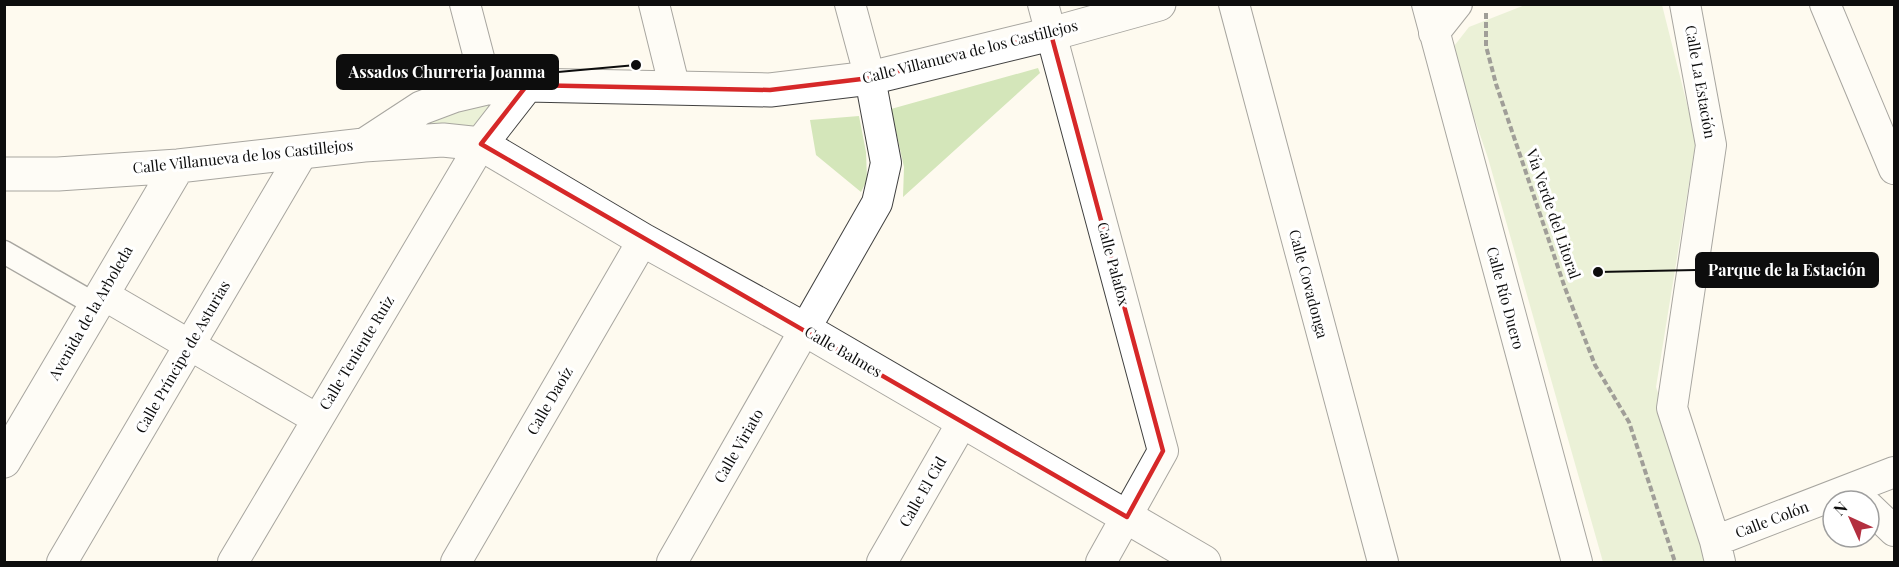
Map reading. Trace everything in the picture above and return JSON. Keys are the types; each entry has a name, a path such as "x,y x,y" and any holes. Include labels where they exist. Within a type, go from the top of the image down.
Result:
{"street":[{"path":"465,4 487,88"},
{"path":"654,4 675,89"},
{"name":"Calle Viriato","path":"672,562 878,203 886,163 870,78 850,4"},
{"name":"Calle Villanueva de los Castillejos","path":"364,145 421,108 453,96 487,88 527,85 770,90 870,78 1047,19 1159,4"},
{"name":"Calle Covadonga","path":"1234,4 1383,562"},
{"name":"Calle Río Duero","path":"1427,4 1577,562"},
{"path":"1434,33 1457,4"},
{"name":"Calle La Estación","path":"1685,4 1711,145 1672,408 1718,552"},
{"path":"1825,4 1894,169"},
{"name":"Calle Palafox","path":"1047,19 1163,451 1101,562"},
{"path":"481,144 527,85"},
{"name":"Calle Villanueva de los Castillejos","path":"4,174 58,174 178,166 364,145 443,140 481,144"},
{"name":"Calle Balmes","path":"481,144 643,240 807,330 1204,562"},
{"name":"Calle Teniente Ruiz","path":"233,562 481,144"},
{"name":"Calle Príncipe de Asturias","path":"62,562 303,152"},
{"name":"Avenida de la Arboleda","path":"4,461 178,166"},
{"name":"Calle Daoíz","path":"456,562 643,240"},
{"path":"4,252 190,345 317,419"},
{"name":"Calle El Cid","path":"882,562 963,421"},
{"name":"Calle Colón","path":"1873,489 1894,472"},
{"name":"Calle Colón","path":"1718,552 1821,514"},
{"path":"1881,519 1894,531"}],"path":[{"name":"Vía Verde del Litoral","path":"1486,4 1486,46 1496,84 1565,288 1595,365 1629,422 1676,562"}],"highlighted area":[{"path":"1051,34 1163,451 1127,517 481,144 527,85 770,90 870,78"}],"green space":[{"path":"1525,5 1662,5 1696,140 1656,387 1708,544 1709,562 1603,562 1488,158 1451,50 1469,27"},
{"path":"1038,68 1040,73 903,197 904,167 891,109"},
{"path":"508,95 478,132 413,128 431,117"},
{"path":"859,116 866,152 867,180 861,192 816,155 810,120"}],"place":[{"name":"Assados Churreria Joanma","path":"636,65"},
{"name":"Parque de la Estación","path":"1598,272"}]}
